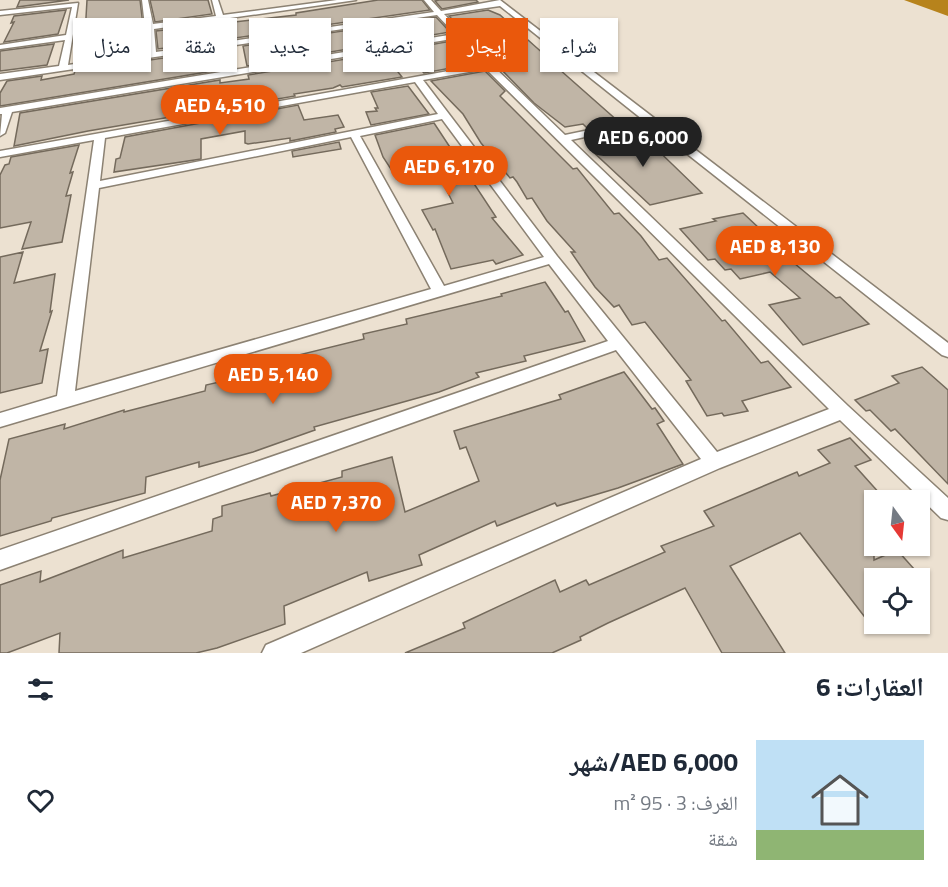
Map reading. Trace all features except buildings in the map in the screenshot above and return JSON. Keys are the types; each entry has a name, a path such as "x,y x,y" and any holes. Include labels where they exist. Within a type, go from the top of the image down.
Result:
{"street":[{"path":"145,0 148,18"},
{"path":"215,0 220,18 353,0"},
{"path":"427,0 446,19"},
{"path":"3,15 77,2 63,67"},
{"path":"0,77 441,13 498,2 528,21 613,86 650,120 948,351"},
{"path":"0,46 70,37"},
{"path":"0,133 4,110 446,38"},
{"path":"151,40 152,54"},
{"path":"0,154 455,72"},
{"path":"494,72 842,411 948,511"},
{"path":"417,79 552,259 714,462"},
{"path":"94,186 443,116"},
{"path":"563,139 650,120"},
{"path":"355,135 440,292"},
{"path":"65,402 100,136"},
{"path":"0,420 552,259"},
{"path":"0,560 619,343"},
{"path":"274,653 714,462 842,411"}],"shaded area":[{"path":"904,0 948,0 948,16"}]}
